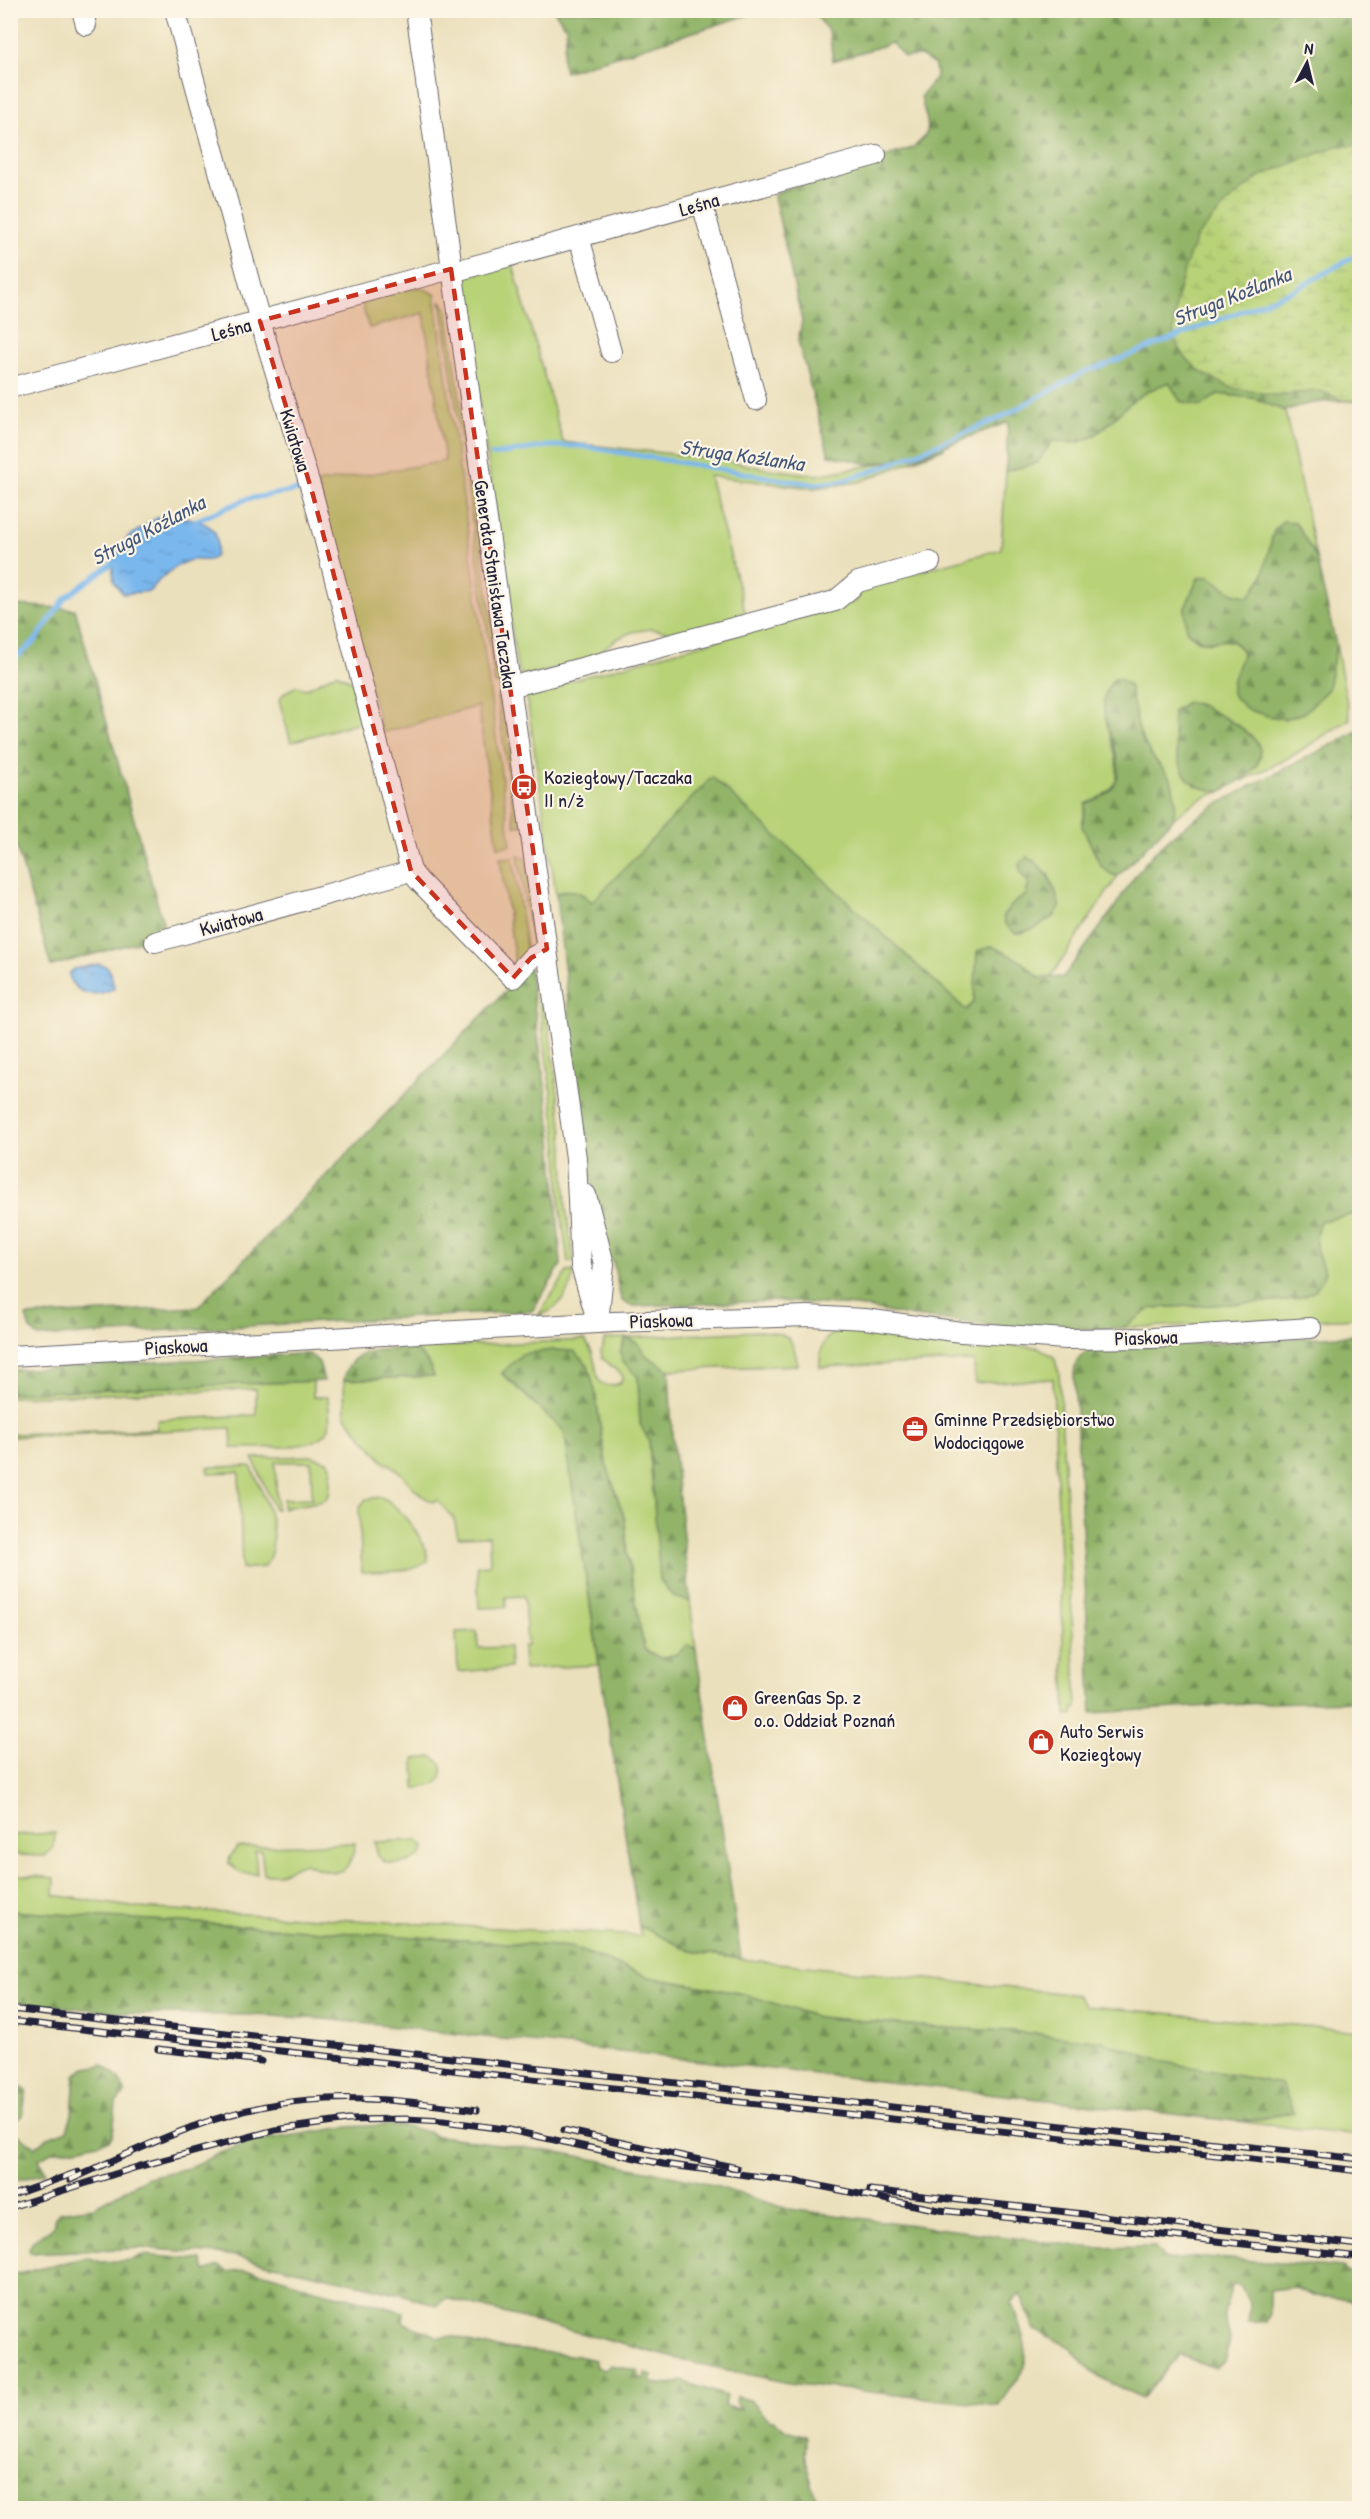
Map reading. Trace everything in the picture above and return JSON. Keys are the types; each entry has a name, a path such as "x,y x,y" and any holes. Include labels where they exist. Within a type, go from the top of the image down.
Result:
{"street":[{"name":"Kwiatowa","path":"175,10 260,321 313,495 411,871 513,978 531,958 548,949"},
{"name":"Generała Stanisława Taczaka","path":"416,10 576,1158 581,1266 598,1323"},
{"name":"Leśna","path":"10,388 579,237 876,154"},
{"path":"702,203 756,400"},
{"path":"579,237 611,352"},
{"path":"510,687 836,601 858,582 930,562"},
{"name":"Kwiatowa","path":"155,942 411,871"},
{"name":"Piaskowa","path":"10,1356 598,1323 808,1316 865,1319 961,1332 1066,1339 1152,1338 1311,1328"}],"highlighted area":[{"path":"451,269 547,949 531,958 513,978 411,871 313,495 260,321"}],"green space":[{"path":"554,11 761,11 565,72 562,60 567,28"},
{"path":"813,11 1359,11 1359,401 1322,402 1285,411 1253,398 1218,394 1201,406 1180,401 1169,382 1135,399 1105,427 1087,439 1066,443 1053,440 1037,463 1006,471 1008,422 916,457 869,464 829,455 798,341 802,321 774,196 783,190 912,148 925,136 928,125 921,96 936,77 935,65 921,56 904,57 892,43 833,61 829,32"},
{"path":"1337,146 1359,146 1359,401 1343,400 1321,391 1274,395 1232,388 1202,373 1186,358 1173,338 1176,302 1185,267 1196,238 1227,203 1260,176"},
{"path":"512,262 563,442 717,459 768,469 817,475 916,457 945,448 859,482 813,488 709,476 747,619 674,639 668,632 651,629 632,632 617,639 589,659 526,677 519,672 517,666 462,278"},
{"path":"419,287 435,294 511,845 498,847 478,706 382,733 317,483 445,461 424,313 369,328 361,301"},
{"path":"441,300 447,309 501,684 495,684"},
{"path":"1169,381 1180,401 1201,406 1218,394 1253,398 1285,411 1316,557 1295,522 1267,562 1262,578 1249,597 1233,593 1186,630 1196,639 1204,642 1227,640 1237,645 1243,652 1239,666 1304,713 1328,689 1336,645 1350,719 1289,758 1242,781 1257,766 1236,737 1209,710 1190,703 1181,706 1173,711 1195,785 1220,792 1195,802 1173,819 1175,803 1173,791 1166,773 1153,758 1141,736 1129,685 1104,710 1116,759 1117,778 1108,791 1086,804 1082,826 1096,856 1111,874 1118,876 1050,978 1040,978 1019,960 978,951 974,1002 966,1010 712,778 592,903 565,890 556,894 526,693 857,601 854,589 1001,549 1006,471 1037,463 1053,440 1066,443 1087,439 1105,427 1135,399","holes":["1021,874 1048,874 1057,895 1055,916 1022,933 1015,933 1015,902 1026,896 1029,883"]},
{"path":"1283,521 1295,522 1316,557 1336,645 1328,689 1304,713 1284,719 1246,709 1232,694 1232,682 1243,652 1230,641 1203,641 1195,637 1186,630 1185,608 1198,578 1209,576 1233,593 1249,597 1262,578 1274,530"},
{"path":"11,606 75,609 166,934 51,966 11,827"},
{"path":"336,673 359,685 363,721 291,742 279,700 285,692 297,686 306,689"},
{"path":"1114,679 1120,679 1129,685 1140,735 1151,755 1171,779 1176,802 1173,819 1118,876 1111,874 1101,866 1082,826 1086,804 1099,798 1116,782 1117,756 1105,716 1104,703 1106,691"},
{"path":"497,698 503,698 521,826 515,826"},
{"path":"1187,702 1207,708 1242,728 1259,747 1260,756 1257,765 1236,783 1220,792 1197,786 1184,773 1180,763 1175,741 1173,711"},
{"path":"1359,730 1359,1213 1320,1221 1316,1235 1316,1247 1325,1272 1318,1286 1310,1294 1284,1301 1152,1308 1122,1328 1091,1329 996,1326 897,1314 856,1306 778,1301 631,1306 621,1300 613,1261 608,1259 583,1137 556,894 576,891 592,902 712,777 966,1010 974,1002 977,951 992,946 1019,960 1040,978 1063,977 1141,868 1173,835 1223,801"},
{"path":"518,855 526,859 537,942 533,950"},
{"path":"513,857 527,954 515,962 500,858"},
{"path":"1027,857 1040,866 1049,878 1060,907 1041,925 1015,933 1005,924 1003,915 1015,902 1026,895 1029,883 1021,874 1019,864"},
{"path":"529,967 552,1138 561,1265 532,1311 38,1337 30,1329 26,1316 198,1307"},
{"path":"541,967 563,1132 566,1207 574,1262 568,1262 560,1204 558,1147 535,968"},
{"path":"1359,1213 1359,1318 1122,1328 1152,1308 1284,1301 1325,1272 1316,1247 1316,1235 1320,1221"},
{"path":"574,1271 563,1299 558,1305 538,1316 567,1272"},
{"path":"847,1328 978,1344 1038,1347 1054,1357 1059,1373 1077,1708 1073,1709 1074,1714 1066,1715 1053,1379 975,1383 974,1361 820,1367 822,1346 825,1341 833,1333"},
{"path":"758,1331 775,1333 787,1338 794,1348 797,1365 669,1370 645,1355 639,1344 622,1360 638,1377 640,1424 649,1441 652,1479 673,1597 690,1601 696,1649 688,1645 677,1654 660,1658 644,1649 627,1551 625,1520 606,1464 595,1391 588,1366 502,1374 564,1431 599,1665 524,1669 523,1646 527,1646 524,1596 506,1597 506,1607 479,1608 477,1566 490,1565 489,1536 458,1537 454,1519 437,1500 434,1502 419,1493 397,1470 384,1462 345,1416 344,1380 434,1376 425,1359 409,1348 585,1340 592,1352 599,1381 610,1386 621,1382 623,1376 602,1358 601,1350 605,1339"},
{"path":"1359,1335 1359,1701 1262,1703 1092,1713 1074,1374 1080,1357 1095,1349"},
{"path":"626,1338 639,1344 645,1355 669,1370 672,1433 690,1601 673,1597 660,1580 649,1441 640,1424 638,1377 622,1360 620,1352"},
{"path":"409,1348 422,1356 434,1376 344,1380 347,1369 360,1355 377,1350"},
{"path":"553,1350 574,1351 588,1366 595,1391 606,1464 625,1520 627,1551 644,1649 660,1658 677,1654 688,1645 696,1649 741,1959 691,1951 639,1926 564,1431 502,1373 522,1354"},
{"path":"309,1354 319,1362 324,1381 11,1393 11,1370"},
{"path":"313,1381 313,1397 328,1397 329,1426 322,1437 299,1445 232,1448 231,1428 11,1437 11,1434 157,1429 157,1420 256,1415 256,1389 11,1397 10,1393"},
{"path":"312,1456 327,1461 332,1467 329,1495 324,1501 283,1508 283,1499 312,1498 311,1462 275,1462 277,1509 274,1509 253,1458"},
{"path":"251,1466 270,1517 273,1543 264,1567 242,1569 239,1472 208,1473 208,1467"},
{"path":"381,1497 396,1507 411,1524 423,1544 428,1561 405,1570 362,1572 359,1508 366,1499"},
{"path":"477,1631 478,1648 509,1647 510,1668 458,1672 456,1632"},
{"path":"433,1757 441,1763 440,1780 427,1787 415,1788 414,1759"},
{"path":"55,1833 54,1847 45,1856 17,1855 13,1847 13,1835"},
{"path":"417,1840 424,1847 423,1853 414,1859 400,1864 384,1862 378,1856 375,1842"},
{"path":"355,1843 349,1863 344,1869 338,1871 331,1872 304,1863 278,1874 264,1874 261,1850 255,1851 257,1874 240,1873 229,1863 237,1847"},
{"path":"10,1874 55,1878 54,1895 137,1908 641,1936 639,1926 691,1951 741,1959 1078,1995 1086,2006 1359,2031 1359,2136 1244,2122 1294,2112 1165,2062 1102,2041 1010,2031 943,2028 817,2017 744,1994 648,1977 571,1947 11,1911"},
{"path":"10,1911 571,1947 648,1977 744,1994 817,2017 943,2028 1010,2031 1102,2041 1165,2062 1281,2084 1294,2112 1244,2122 325,2019 253,2015 140,2014 11,2002"},
{"path":"102,2065 116,2076 125,2093 116,2103 113,2134 109,2140 51,2152 39,2159 45,2173 11,2182 11,2162 14,2163 17,2154 11,2152 11,2129 35,2147 48,2137 67,2130 72,2114 75,2075 86,2068"},
{"path":"11,2080 27,2091 22,2115 11,2125"},
{"path":"404,2126 432,2135 563,2153 699,2181 788,2209 1093,2248 1154,2247 1165,2260 1205,2257 1343,2268 1359,2280 1359,2307 1350,2299 1314,2296 1293,2287 1270,2290 1270,2313 1266,2323 1249,2322 1249,2303 1240,2285 1232,2284 1224,2314 1230,2339 1225,2362 1215,2368 1179,2355 1142,2399 1092,2373 1070,2347 1035,2330 1020,2294 1012,2303 1025,2343 1025,2367 998,2406 788,2383 690,2362 446,2298 437,2306 402,2294 230,2255 142,2248 30,2253 29,2249 33,2241 53,2227 55,2217 59,2212 94,2207 148,2177 189,2168 220,2153 251,2142 347,2127"},
{"path":"142,2255 202,2260 205,2271 219,2266 228,2272 239,2270 273,2275 318,2290 404,2312 403,2321 438,2337 458,2338 476,2345 578,2356 595,2360 597,2367 605,2370 611,2365 638,2371 639,2378 643,2379 646,2373 652,2375 652,2383 671,2385 682,2381 726,2396 724,2406 741,2409 735,2402 736,2397 749,2400 771,2421 773,2419 786,2430 806,2436 805,2460 819,2508 11,2508 11,2274 87,2257 101,2262 132,2260"}],"water":[{"path":"184,517 200,521 212,528 217,540 215,557 181,564 163,577 150,591 123,594 114,582 112,563 128,537 157,518"},
{"path":"99,964 107,967 114,988 93,994 76,987 69,974 74,969"}],"waterway":[{"name":"Struga Koźlanka","path":"1112,362 1295,290 1360,253"},
{"name":"Struga Koźlanka","path":"492,455 549,446 581,446 791,481 814,484 842,481 879,469 1000,418 1086,371 1107,364"},
{"name":"Struga Koźlanka","path":"190,523 247,499 299,490"},
{"name":"Struga Koźlanka","path":"10,663 35,641 65,598 117,560"}],"railway":[{"path":"10,2009 1360,2159"},
{"path":"10,2021 1360,2171"},
{"path":"158,2049 261,2061"},
{"path":"70,2180 187,2129 247,2110 278,2104 310,2100 373,2099 477,2110"},
{"path":"14,2206 137,2167 275,2130 348,2120 406,2119 505,2129 663,2164 800,2182 939,2210 1360,2257"},
{"path":"564,2130 737,2168"},
{"path":"10,2196 78,2172"},
{"path":"870,2190 1360,2245"}],"place":[{"name":"Koziegłowy/Taczaka II n/ż","path":"524,787"},
{"name":"Gminne Przedsiębiorstwo Wodociągowe","path":"915,1429"},
{"name":"GreenGas Sp. z o.o. Oddział Poznań","path":"735,1708"},
{"name":"Auto Serwis Koziegłowy","path":"1041,1742"}]}
